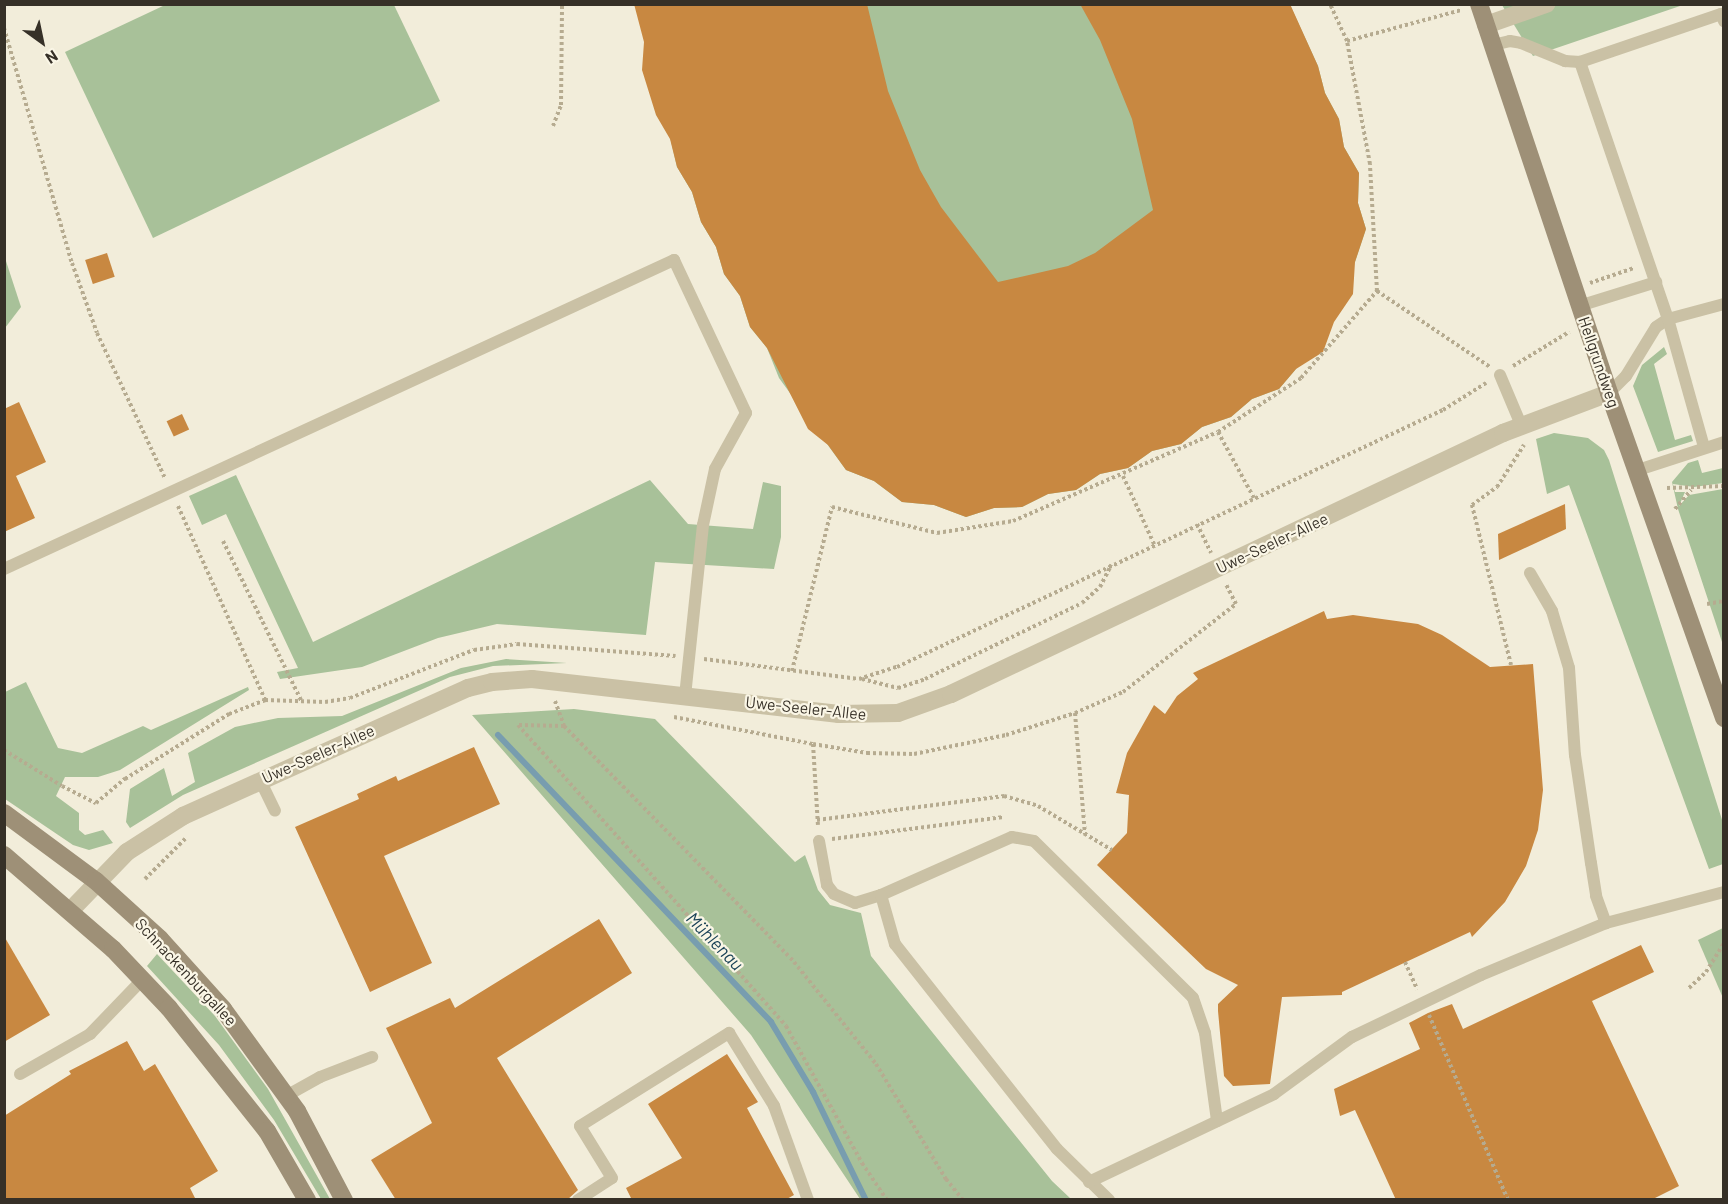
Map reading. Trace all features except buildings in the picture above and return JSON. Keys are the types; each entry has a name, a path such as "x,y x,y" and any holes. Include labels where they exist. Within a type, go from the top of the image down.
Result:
{"main road":[{"name":"Hellgrundweg","path":"1479,4 1579,306 1724,718"},
{"name":"Schnackenburgallee","path":"4,813 96,881 160,939 223,1009 286,1096 326,1162 344,1200"},
{"path":"4,855 70,911 143,979 212,1057 267,1131 307,1200"}],"street":[{"path":"1486,25 1546,4"},
{"name":"Uwe-Seeler-Allee","path":"70,911 96,881 127,852 160,830 260,780 445,697 492,682 532,679 861,716 898,713 923,705 1609,393"}],"lane":[{"path":"1493,45 1510,41 1521,43 1565,61 1580,62 1721,14 1724,21"},
{"path":"1580,62 1668,319 1704,447"},
{"path":"4,569 674,260 746,413 715,469 703,525 686,696"},
{"path":"1579,306 1656,282"},
{"path":"1609,393 1626,376 1647,336 1668,319 1724,304"},
{"path":"1500,375 1524,432"},
{"path":"1638,470 1724,442"},
{"path":"1530,573 1552,611 1569,668 1575,755 1596,896 1606,923"},
{"path":"260,780 275,811"},
{"path":"819,841 822,872 834,894 855,903 881,895 1012,837 1034,841 1193,998 1205,1033 1217,1121"},
{"path":"1089,1182 1274,1095 1326,1053 1391,1017 1555,942 1606,923 1724,892"},
{"path":"881,895 895,944 1057,1149 1108,1200"},
{"path":"20,1074 90,1034 143,979"},
{"path":"578,1200 612,1178 580,1126 729,1033 774,1106 808,1200"},
{"path":"286,1096 320,1077 372,1057"}],"path":[{"path":"553,126 561,105 562,4"},
{"path":"1111,564 1100,587 1082,603 925,679 898,688 859,679 792,671 832,507 937,533 1013,521 1124,476 1218,432 1301,378 1377,291 1370,164 1347,41 1330,4"},
{"path":"1347,41 1461,10"},
{"path":"4,28 72,263 97,333 266,699 229,714 125,779 96,803 62,786 4,750"},
{"path":"1590,283 1649,263"},
{"path":"1377,291 1446,334 1500,375"},
{"path":"859,679 897,667 1111,564 1443,410 1569,332"},
{"path":"1218,432 1254,498"},
{"path":"1511,665 1472,505 1497,487 1516,462 1524,432"},
{"path":"1124,476 1154,544"},
{"path":"1667,488 1691,490 1724,486"},
{"path":"1675,509 1691,490"},
{"path":"223,541 302,702"},
{"path":"1707,604 1724,601"},
{"path":"668,716 867,753 914,754 1006,735 1075,713 1123,692 1236,604"},
{"path":"547,700 567,703"},
{"path":"556,702 564,726 794,962 876,1064 946,1179 963,1200"},
{"path":"1075,713 1085,835"},
{"path":"564,726 518,725 786,1026 862,1163 887,1200"},
{"path":"813,744 819,841 1004,817"},
{"path":"817,820 1004,796 1038,806 1112,850"},
{"path":"145,879 191,834"},
{"path":"1689,988 1706,972 1724,943"},
{"path":"1428,1013 1508,1200"}],"green space":[{"path":"639,4 1290,5 1318,66 1325,93 1339,119 1344,147 1359,173 1358,203 1366,229 1355,262 1296,369 1279,389 1252,399 1231,417 1202,427 1181,444 1152,451 1128,468 1100,474 1076,490 1048,494 1022,507 994,508 966,517 934,505 902,502 874,481 846,470 779,378 767,348 750,327 740,296 724,274 716,247 701,222 692,192 677,167"},
{"path":"165,5 394,5 440,101 153,238 65,52"},
{"path":"1502,5 1683,5 1533,56"},
{"path":"4,255 21,307 5,328 4,328"},
{"path":"1664,347 1667,354 1654,364 1675,440 1691,435 1693,441 1658,452 1633,386 1642,365"},
{"path":"1554,433 1588,438 1604,450 1609,460 1723,823 1723,864 1709,869 1569,485 1547,494 1536,439"},
{"path":"1698,460 1702,473 1723,468 1723,483 1694,487 1673,484 1675,492 1685,492 1679,506 1689,495 1723,489 1723,645 1678,509 1672,482 1688,463"},
{"path":"236,475 313,642 650,480 688,524 753,529 763,482 781,486 781,537 774,569 655,562 646,635 497,624 438,638 362,667 280,679 277,672 298,668 226,514 202,525 189,496"},
{"path":"506,659 567,663 493,666 450,677 183,795 130,828 126,822 130,789 164,768 172,796 195,782 188,753 235,727 278,718 342,716 461,668"},
{"path":"26,682 58,748 82,753 143,726 151,730 248,687 249,690 120,770 98,777 65,777 56,796 79,813 79,830 85,835 103,830 113,843 89,850 73,845 5,799 5,692"},
{"path":"574,709 655,719 795,862 805,855 818,890 830,905 861,913 871,956 1052,1181 1071,1199 860,1199 751,1035 472,715"},
{"path":"1723,928 1723,998 1698,940"},
{"path":"157,954 215,1016 268,1089 330,1199 321,1199 274,1120 219,1045 147,966"}],"waterway":[{"name":"Mühlenau","path":"498,735 771,1022 813,1092 866,1200"}]}
